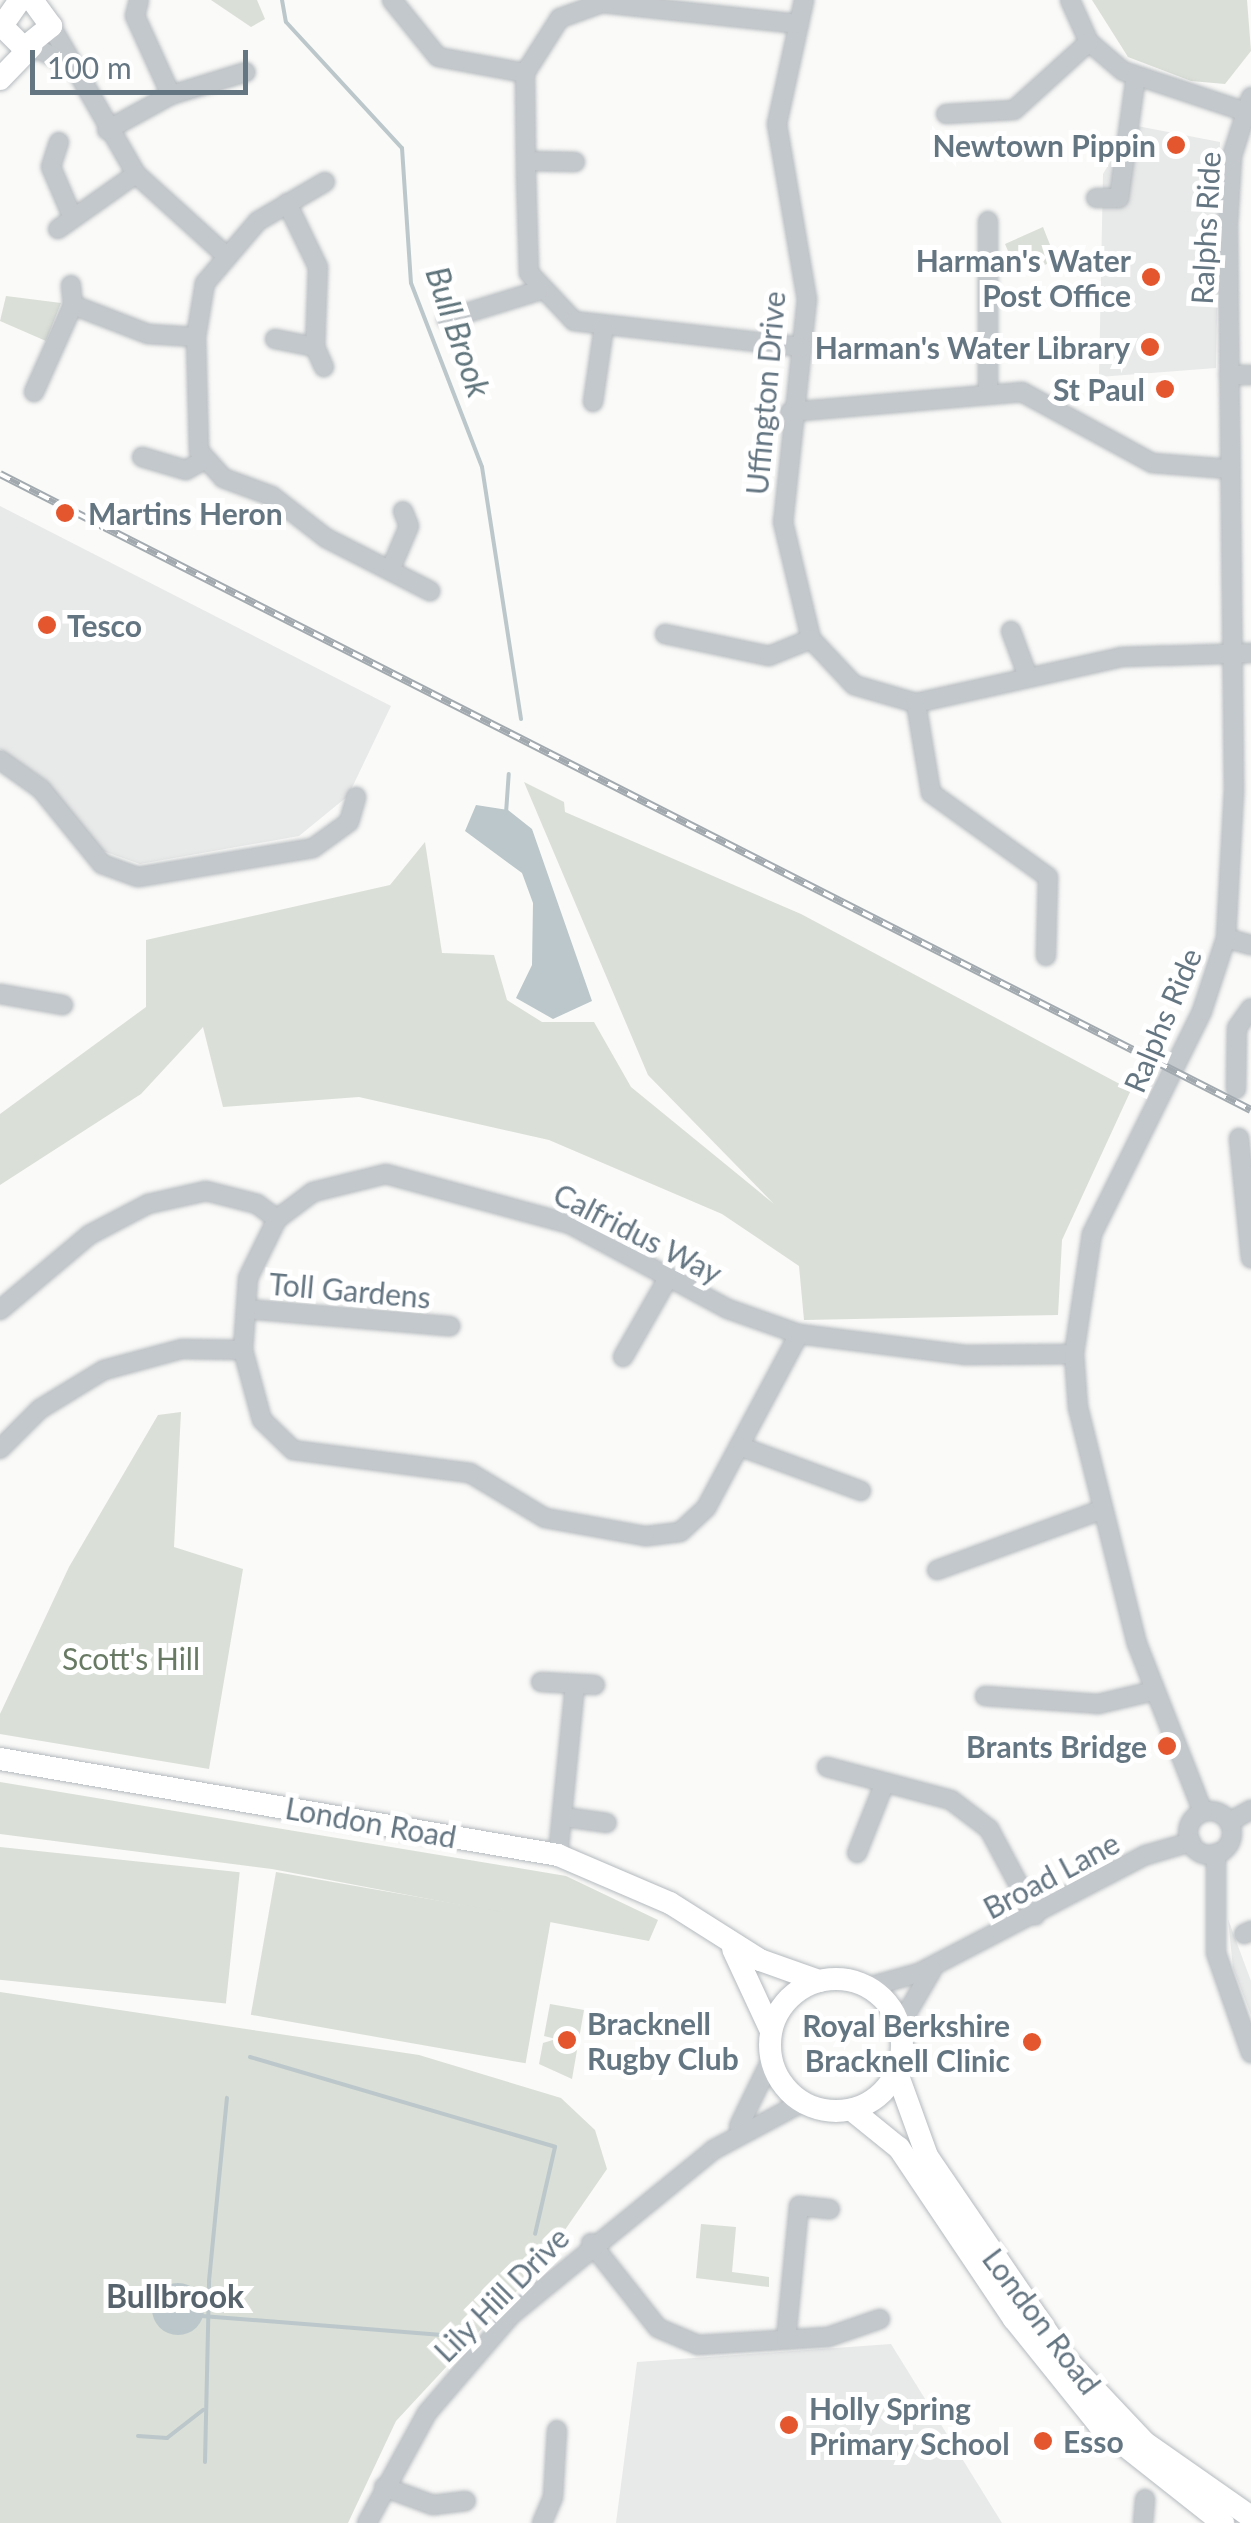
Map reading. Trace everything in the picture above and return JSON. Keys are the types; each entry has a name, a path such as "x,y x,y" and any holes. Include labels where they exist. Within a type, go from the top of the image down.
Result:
{"main road":[{"path":"19,14 32,47"},
{"path":"19,14 32,47"},
{"path":"0,79 32,47"},
{"name":"London Road","path":"0,1759 558,1855 670,1902 723,1937 819,1980"},
{"name":"London Road","path":"723,1937 753,1977 772,2030"},
{"path":"819,1980 868,1987 900,2025 897,2073 852,2110 803,2102 772,2060 772,2030 788,1997 819,1980"},
{"name":"London Road","path":"897,2073 927,2156 1064,2357 1144,2442 1251,2517"},
{"name":"London Road","path":"852,2110 899,2148 1100,2426 1223,2523"}],"street":[{"path":"139,0 135,16 171,95"},
{"path":"392,0 438,58 526,73"},
{"name":"Uffington Drive","path":"804,0 777,124 807,299 790,412 783,522 811,639"},
{"path":"1070,0 1089,42 1136,76 1248,105"},
{"path":"799,24 602,4 560,18 526,73 526,161 528,273 538,291 574,321 802,347"},
{"path":"19,14 66,63 136,174 224,253"},
{"path":"946,114 1014,110 1089,42"},
{"path":"32,47 66,63"},
{"path":"108,130 171,95 246,72"},
{"path":"1096,198 1119,198 1136,76"},
{"name":"Ralphs Ride","path":"1203,1812 1153,1691 1101,1510 1074,1354 1092,1234 1202,1010 1226,938 1242,791 1242,654 1229,470 1229,185 1248,105"},
{"path":"59,142 51,167 65,222 136,174"},
{"path":"526,161 574,162"},
{"path":"325,182 287,203 224,253 205,283 196,336 204,460 223,478 286,504 326,538 392,566 430,591"},
{"path":"287,203 318,267 316,347 324,367"},
{"path":"988,221 988,388"},
{"path":"34,392 74,305 71,285"},
{"path":"447,319 538,291"},
{"path":"74,305 148,334 196,336"},
{"path":"592,402 604,327"},
{"path":"274,340 316,347"},
{"path":"1228,375 1251,375"},
{"path":"790,412 988,388 1045,401 1152,463 1229,470"},
{"path":"142,457 186,470 204,460"},
{"path":"392,566 409,526 404,511"},
{"path":"1010,631 1028,676"},
{"path":"665,634 769,656 811,639 854,684 916,704 1121,656 1242,654"},
{"path":"916,704 931,794 1048,877 1046,956"},
{"path":"0,760 41,790 102,864 138,877 313,848 349,822 356,797"},
{"path":"1226,938 1251,945"},
{"path":"0,994 63,1005"},
{"path":"1236,1089 1236,1028 1251,1008"},
{"path":"1240,1138 1251,1258"},
{"name":"Calfridus Way","path":"277,1219 344,1179 438,1181 570,1224 668,1278 798,1334 965,1356 1074,1354"},
{"path":"0,1310 89,1236 148,1204 206,1191 257,1204 277,1219 258,1246 246,1309 244,1350 262,1420 293,1450 470,1473 578,1528 680,1532 706,1508 798,1334"},
{"path":"624,1357 668,1278"},
{"name":"Toll Gardens","path":"246,1309 450,1326"},
{"path":"0,1449 40,1409 104,1370 182,1349 244,1350"},
{"path":"739,1446 861,1491"},
{"path":"937,1570 1101,1510"},
{"path":"541,1682 594,1685"},
{"path":"558,1855 575,1684"},
{"path":"984,1696 1098,1704 1153,1691"},
{"path":"827,1767 883,1787 951,1800 989,1829 1035,1915"},
{"path":"857,1853 883,1787"},
{"path":"1216,1854 1190,1842 1189,1828 1203,1812 1229,1822 1251,1810"},
{"path":"564,1817 606,1822"},
{"path":"1229,1822 1230,1841 1216,1854 1216,1954 1249,2043"},
{"name":"Broad Lane","path":"868,1987 939,1962 1190,1842"},
{"path":"900,2025 939,1962"},
{"name":"Lily Hill Drive","path":"721,2145 750,2112 772,2060"},
{"name":"Lily Hill Drive","path":"367,2523 384,2487 479,2348 590,2243 721,2145 803,2102"},
{"path":"786,2339 799,2206 830,2209"},
{"path":"590,2243 658,2328 698,2345 786,2339 880,2320"},
{"path":"542,2523 554,2497 557,2430"},
{"path":"384,2487 432,2505 466,2500"},
{"path":"1143,2523 1146,2499"}],"shaded area":[{"path":"1132,125 1220,142 1216,368 1099,377 1103,174"},
{"path":"0,506 391,706 348,796 299,836 140,864 103,851 45,780 0,749"},
{"path":"476,805 508,810 532,829 592,1001 553,1019 516,998 532,965 533,903 522,873 465,831"},
{"path":"1228,1919 1251,1981 1251,2015 1233,1968"},
{"path":"178,2283 196,2291 204,2309 196,2327 178,2335 160,2327 152,2309 160,2291"},
{"name":"Holly Spring Primary School","path":"891,2344 1002,2523 616,2523 637,2362"}],"green space":[{"path":"211,0 257,0 265,19 251,27"},
{"path":"1092,0 1247,0 1251,51 1225,84 1191,81 1128,57"},
{"path":"1043,227 1056,260 1040,267 1032,251 1012,260 1005,244"},
{"path":"6,296 61,303 46,341 0,321"},
{"path":"524,782 564,802 565,812 801,914 1131,1090 1062,1240 1058,1315 804,1320 799,1266 722,1214 549,1140 359,1097 223,1107 203,1027 141,1094 0,1185 0,1114 146,1007 146,940 390,885 425,842 442,953 494,955 507,1000 542,1022 594,1022 631,1087 774,1204 648,1075"},
{"name":"Scott's Hill","path":"181,1412 174,1547 243,1569 209,1769 0,1734 0,1714 69,1567 158,1415"},
{"path":"0,1782 566,1876 658,1920 649,1941 272,1869 0,1834"},
{"path":"0,1847 240,1872 226,2003 0,1980"},
{"path":"276,1872 551,1920 526,2063 251,2015"},
{"path":"0,1992 419,2055 561,2098 595,2130 607,2169 540,2266 396,2421 348,2523 0,2523"},
{"name":"Bracknell Rugby Club","path":"550,2004 584,2010 572,2079 539,2064 543,2043 556,2039 544,2036"},
{"path":"701,2224 736,2227 732,2272 769,2277 769,2287 696,2278"}],"waterway":[{"name":"Bull Brook","path":"282,0 286,22 402,148 411,283 482,467 521,719"},
{"name":"Bull Brook","path":"506,813 509,774"},
{"path":"250,2057 555,2147 535,2234"},
{"path":"205,2462 209,2281 227,2098"},
{"path":"202,2316 445,2335"},
{"path":"138,2436 167,2438 203,2410"}],"railway":[{"path":"0,474 1251,1110"}],"place":[{"name":"Newtown Pippin","path":"1176,145"},
{"name":"Harman's Water Post Office","path":"1151,277"},
{"name":"Harman's Water Library","path":"1150,347"},
{"name":"St Paul","path":"1165,389"},
{"name":"Martins Heron","path":"65,513"},
{"name":"Tesco","path":"47,625"},
{"name":"Brants Bridge","path":"1167,1746"},
{"name":"Bracknell Rugby Club","path":"567,2040"},
{"name":"Royal Berkshire Bracknell Clinic","path":"1032,2042"},
{"name":"Holly Spring Primary School","path":"789,2425"},
{"name":"Esso","path":"1043,2441"}],"district":[{"name":"Bullbrook","path":"175,2296"}]}
